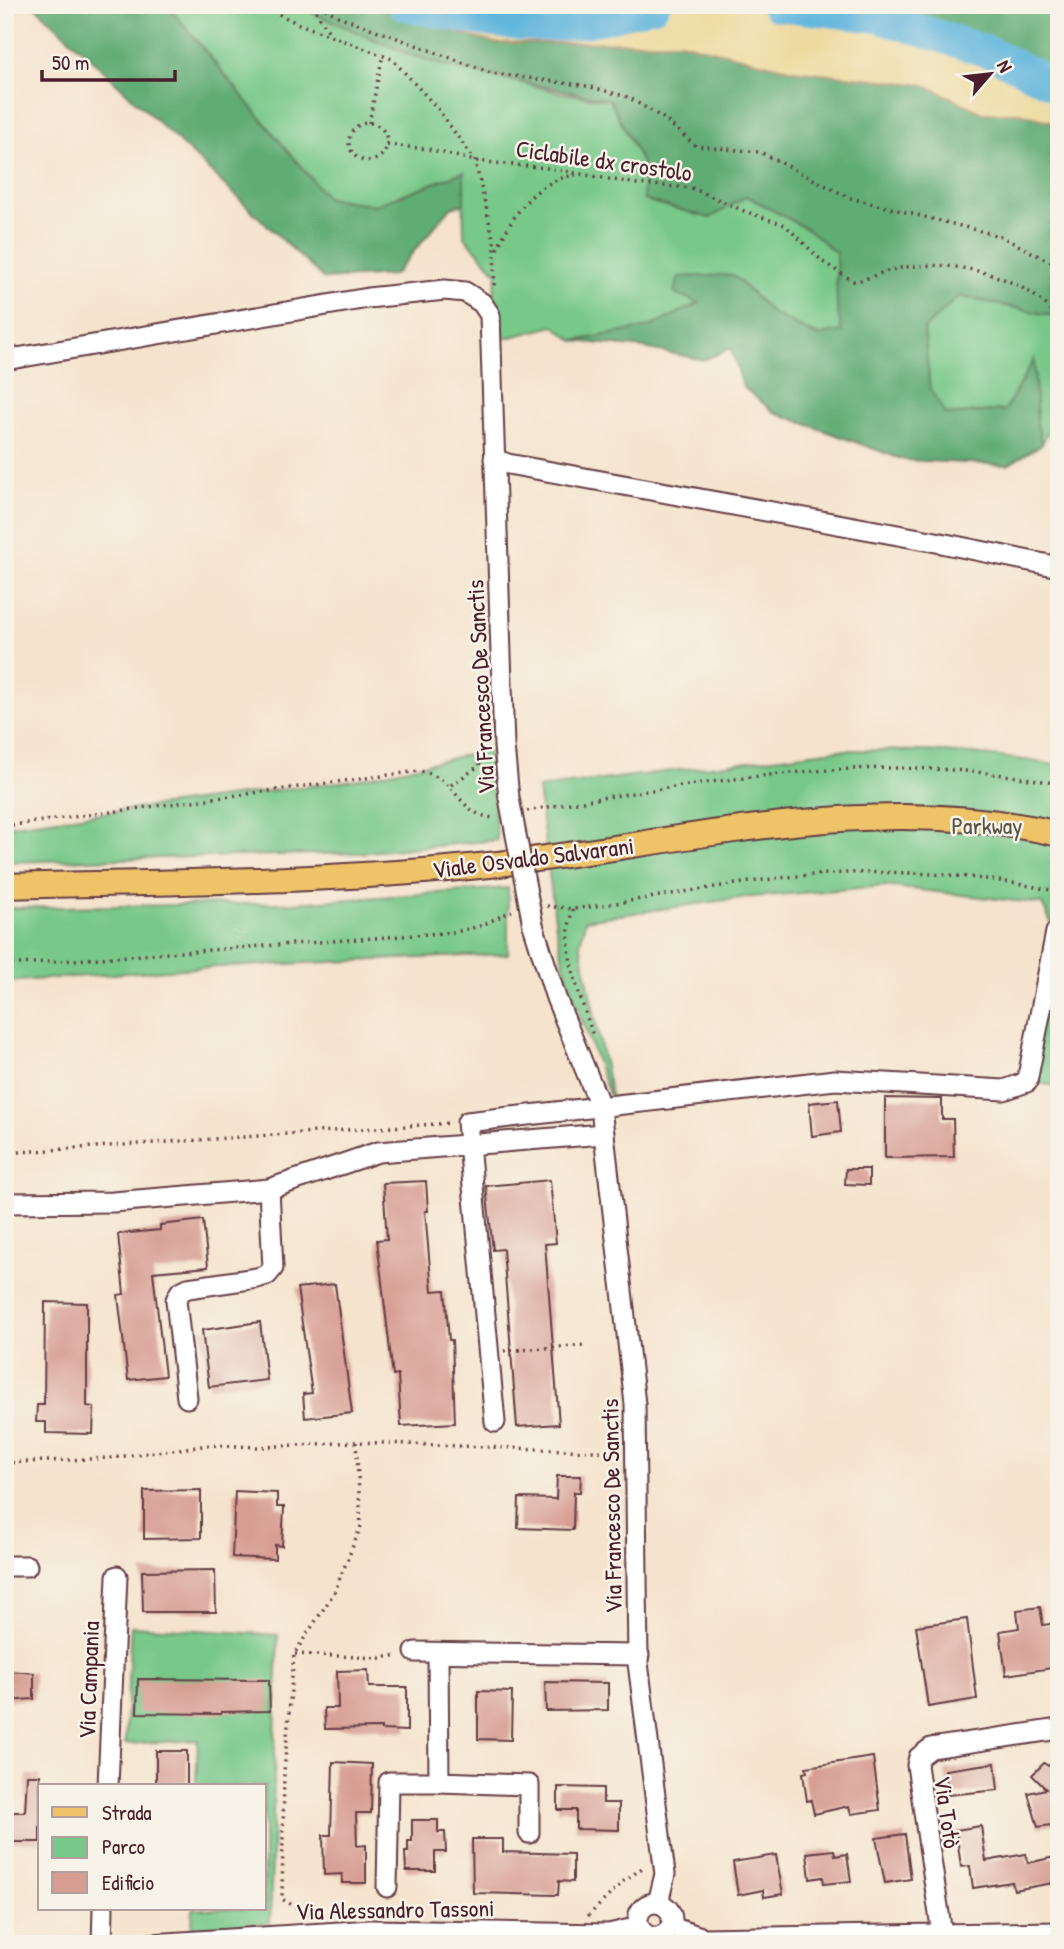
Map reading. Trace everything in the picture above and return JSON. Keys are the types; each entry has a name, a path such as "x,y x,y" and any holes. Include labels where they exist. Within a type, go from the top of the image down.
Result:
{"main road":[{"name":"Viale Osvaldo Salvarani","path":"5,886 275,880 400,874 492,864 754,826 851,818 957,820 1059,834"}],"street":[{"path":"5,360 369,298 445,290 465,292 482,303 490,315"},
{"name":"Via Francesco De Sanctis","path":"490,315 504,746 513,809 555,998 601,1108 635,1404 639,1655 666,1874 658,1903"},
{"path":"494,459 508,464 1059,567"},
{"path":"495,1422 467,1122 835,1080 1004,1090 1027,1082 1056,932"},
{"path":"5,1203 113,1202 269,1189 378,1152 604,1134"},
{"path":"187,1398 176,1300 180,1292 188,1288 257,1279 267,1275 273,1268 269,1189"},
{"path":"5,1566 27,1566"},
{"name":"Via Campania","path":"108,1784 117,1576"},
{"path":"415,1652 639,1655"},
{"path":"438,1653 439,1782"},
{"name":"Via Totò","path":"942,1934 916,1765 919,1757 932,1748 1059,1729"},
{"path":"387,1887 389,1782 529,1785 529,1833"},
{"path":"649,1903 658,1903 670,1911 671,1927 663,1935 642,1935 640,1910 649,1903"},
{"path":"102,1944 103,1910"},
{"path":"671,1927 704,1938 1059,1932"},
{"name":"Via Alessandro Tassoni","path":"151,1944 422,1930 642,1935"}],"path":[{"path":"260,5 392,59 438,109 475,161 496,251 497,272 490,315"},
{"path":"312,5 331,35"},
{"path":"319,5 338,16 491,73 587,86 628,97 663,118 696,146 760,152 850,198 1000,236 1059,266"},
{"path":"369,123 383,54"},
{"path":"369,123 385,133 387,145 376,160 364,160 353,154 350,136 357,126 369,123"},
{"name":"Ciclabile dx crostolo","path":"387,145 428,149 475,161 582,174 637,184 692,188 785,225 823,262 853,281 891,269 932,263 965,267 1034,293 1046,302 1059,319"},
{"path":"496,251 519,208 533,194 561,177 582,174"},
{"path":"451,785 479,766 484,754 484,742"},
{"path":"5,826 399,772 434,774 451,785 461,801 479,816 659,789 849,767 949,768 1059,784"},
{"path":"536,916 727,885 848,873 908,872 990,879 1059,892"},
{"path":"573,909 567,932 569,949 593,1037"},
{"path":"5,965 456,932 480,926 514,911"},
{"path":"5,1153 467,1122"},
{"path":"488,1352 586,1345"},
{"path":"5,1463 110,1458 210,1445 258,1447 356,1442 635,1453"},
{"path":"294,1654 380,1658 415,1652"}],"green space":[{"path":"34,5 167,5 327,198 375,205 464,172 464,204 451,207 394,275 324,279"},
{"path":"167,5 295,5 408,54 561,93 610,100 642,163 644,200 710,218 747,196 809,230 836,252 837,308 843,331 818,336 773,314 733,275 700,303 650,327 574,341 554,326 491,342 490,315 497,273 464,236 463,172 375,205 327,198"},
{"path":"295,5 1059,5 1059,317 959,296 924,329 930,389 946,415 1005,410 1034,359 1037,424 1042,444 1008,465 904,460 774,412 743,387 731,348 704,360 644,348 574,341 650,327 699,303 674,293 679,277 733,275 773,314 817,336 842,331 837,308 836,253 809,230 747,196 710,218 644,200 642,163 610,100 449,67 408,54"},
{"path":"959,296 1059,317 1059,408 1042,444 1037,424 1034,361 1005,410 946,415 930,389 924,328"},
{"path":"489,750 497,840 356,853 5,862 5,826 354,780"},
{"name":"Parkway","path":"836,750 976,754 1059,766 1059,1086 1027,1082 1056,932 1042,904 885,886 739,898 585,920 580,944 613,1106 567,978 556,927 538,788"},
{"path":"508,888 508,954 195,968 5,982 5,908 294,903"},
{"path":"131,1626 278,1635 270,1923 192,1928 193,1910 266,1910 266,1784 196,1784 198,1740 125,1744"}],"sand":[{"path":"388,5 483,5 490,22 570,24 654,5 777,5 878,17 1059,77 1059,124 1020,113 983,113 925,85 793,70 680,42 494,43 434,26"}],"building":[{"path":"885,1098 942,1099 942,1119 953,1119 954,1157 885,1158"},
{"path":"838,1100 841,1132 812,1136 809,1103"},
{"path":"846,1169 869,1169 869,1185 845,1184"},
{"path":"550,1180 556,1243 545,1244 559,1424 517,1427 503,1249 493,1250 486,1186"},
{"path":"426,1181 428,1211 425,1211 432,1291 445,1290 449,1340 452,1340 455,1423 401,1426 398,1375 393,1376 377,1240 387,1239 383,1183"},
{"path":"203,1220 208,1267 153,1272 165,1376 128,1380 118,1295 124,1294 118,1234 160,1230 160,1225"},
{"path":"335,1284 352,1413 305,1418 303,1394 312,1393 297,1288"},
{"path":"45,1302 87,1303 87,1406 94,1407 93,1434 46,1433 46,1422 36,1422 37,1405 44,1405"},
{"path":"260,1322 267,1380 209,1387 202,1330"},
{"path":"557,1476 581,1476 580,1492 574,1492 573,1530 518,1528 519,1498 556,1499"},
{"path":"201,1490 201,1538 144,1539 144,1491"},
{"path":"235,1491 277,1493 277,1507 284,1507 282,1546 275,1545 275,1559 232,1557"},
{"path":"215,1570 216,1612 143,1612 142,1571"},
{"path":"1040,1607 1043,1625 1059,1623 1059,1667 1006,1675 1000,1631 1019,1628 1017,1610"},
{"path":"967,1619 977,1699 928,1707 916,1626"},
{"path":"368,1670 369,1687 407,1687 407,1731 381,1728 325,1729 324,1708 338,1708 337,1671"},
{"path":"5,1671 34,1673 34,1699 5,1701"},
{"path":"138,1679 269,1680 270,1711 221,1714 137,1713"},
{"path":"545,1682 608,1683 608,1710 546,1711"},
{"path":"478,1691 512,1692 511,1740 478,1739"},
{"path":"156,1751 187,1751 187,1784 156,1784"},
{"path":"1059,1756 1059,1824 1038,1827 1028,1793 1046,1789 1032,1775 1044,1763 1048,1766"},
{"path":"873,1757 880,1810 851,1814 849,1806 814,1814 811,1800 807,1801 803,1773 807,1772 806,1767"},
{"path":"333,1762 372,1764 371,1813 356,1813 357,1846 366,1845 366,1883 342,1883 342,1874 324,1875 323,1835 331,1835"},
{"path":"995,1763 998,1790 948,1795 945,1770"},
{"path":"27,1775 40,1775 38,1842 5,1842 5,1812 25,1812"},
{"path":"558,1787 603,1788 603,1803 619,1803 619,1830 576,1829 576,1810 558,1810"},
{"path":"412,1820 438,1820 438,1832 445,1832 446,1852 435,1852 435,1871 406,1871 405,1852 408,1852 408,1841 412,1841"},
{"path":"981,1826 986,1861 1026,1854 1028,1863 1059,1856 1059,1882 1014,1890 1012,1882 973,1888 970,1866 961,1867 956,1830"},
{"path":"905,1834 911,1879 885,1883 876,1838"},
{"path":"472,1839 503,1839 503,1852 573,1854 573,1882 559,1881 558,1895 473,1893"},
{"path":"834,1850 835,1856 847,1854 851,1881 824,1884 823,1877 810,1879 807,1853"},
{"path":"776,1855 783,1894 764,1897 763,1890 738,1895 733,1862"}],"waterway":[{"path":"404,5 486,21 528,25 591,21 654,5"},
{"path":"777,5 878,17 989,52 1059,87"}]}
